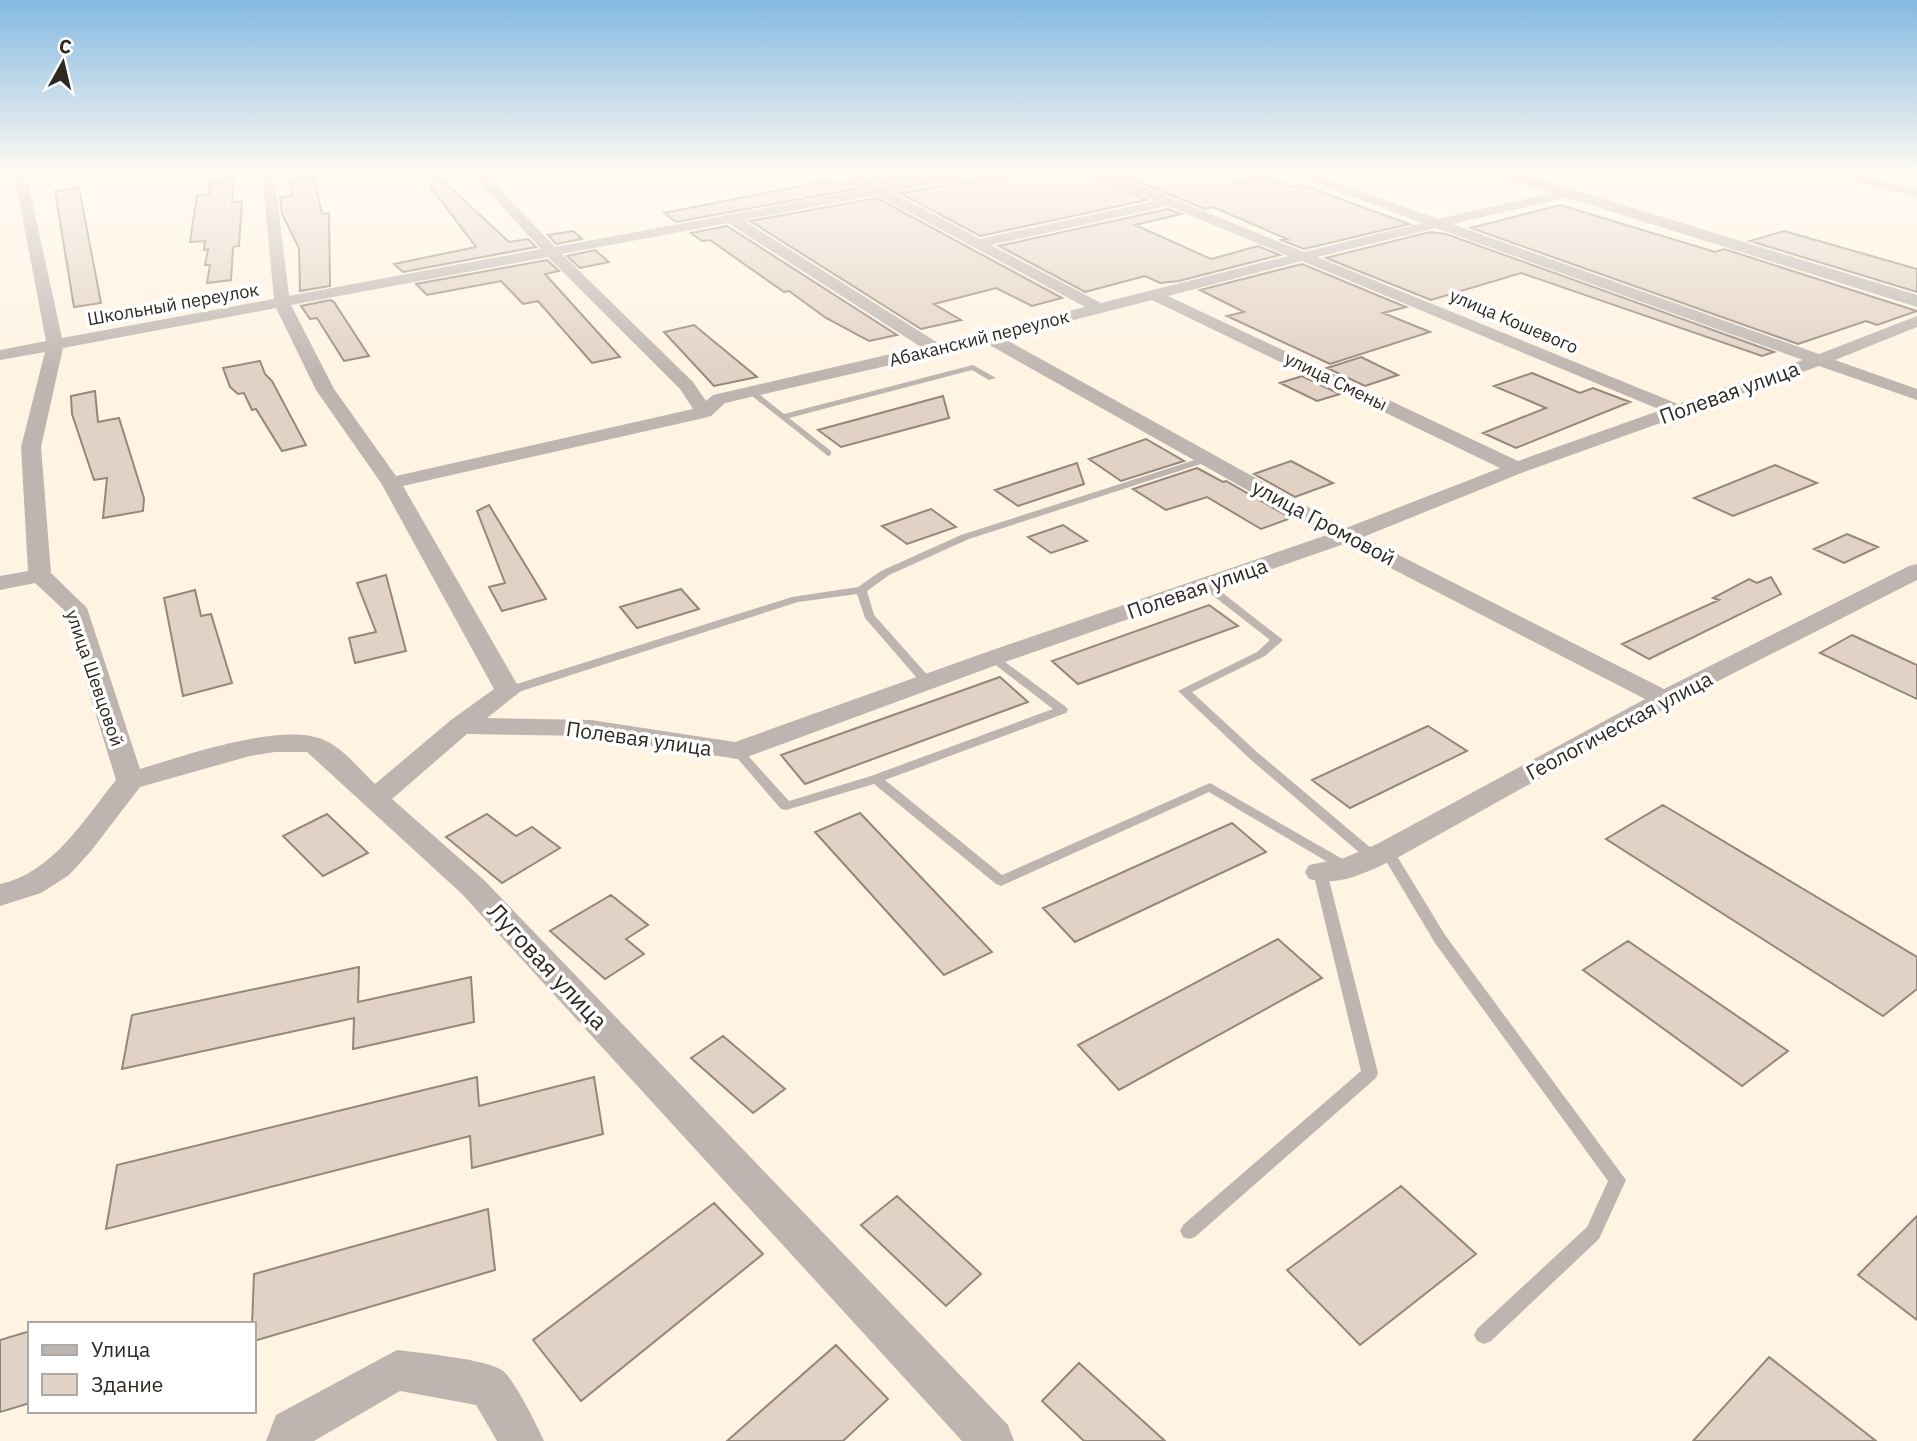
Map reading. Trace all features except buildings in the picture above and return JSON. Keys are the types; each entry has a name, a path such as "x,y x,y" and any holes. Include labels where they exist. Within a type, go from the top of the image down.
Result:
{"street":[{"path":"0,583 40,575 31,447 55,345 35,240"},
{"path":"275,240 282,303 325,390 391,483 508,691 460,726 375,799"},
{"path":"541,240 687,386 704,412"},
{"name":"Школьный переулок","path":"0,355 621,240"},
{"path":"765,240 935,349"},
{"path":"975,240 1098,308"},
{"path":"980,243 993,240"},
{"name":"улица Кошевого","path":"1266,240 1679,411"},
{"name":"Абаканский переулок","path":"391,483 704,412 719,399 988,337 1374,240"},
{"path":"1481,240 1917,395"},
{"path":"1721,240 1917,301"},
{"name":"улица Смены","path":"1154,295 1517,468"},
{"name":"Полевая улица","path":"460,726 592,728 737,751 993,658 1345,536 1517,468 1817,361 1917,321"},
{"name":"улица Громовой","path":"988,337 1345,536 1664,699"},
{"name":"улица Шевцовой","path":"40,575 75,608 130,781"},
{"name":"Геологическая улица","path":"1320,872 1349,868 1380,854 1664,699 1915,575"},
{"name":"Луговая улица","path":"130,781 270,743 295,741 317,746 473,887 992,1441"},
{"path":"0,895 18,891 46,877 78,846 130,781"},
{"path":"288,1441 291,1430 397,1370 489,1386 522,1441"}],"lane":[{"path":"782,417 973,367 992,378"},
{"path":"751,392 828,453"},
{"path":"508,691 796,599 861,590 885,573 965,537 1207,459"},
{"path":"1206,585 1277,640 1261,654 1184,691 1254,756 1380,854 1617,1180 1593,1233 1484,1335"},
{"path":"861,590 869,616 927,682"},
{"path":"737,751 786,806 877,779 1062,710 993,658"},
{"path":"877,779 1001,881 1210,787 1349,868"},
{"path":"1189,1231 1370,1073 1320,872"}]}
